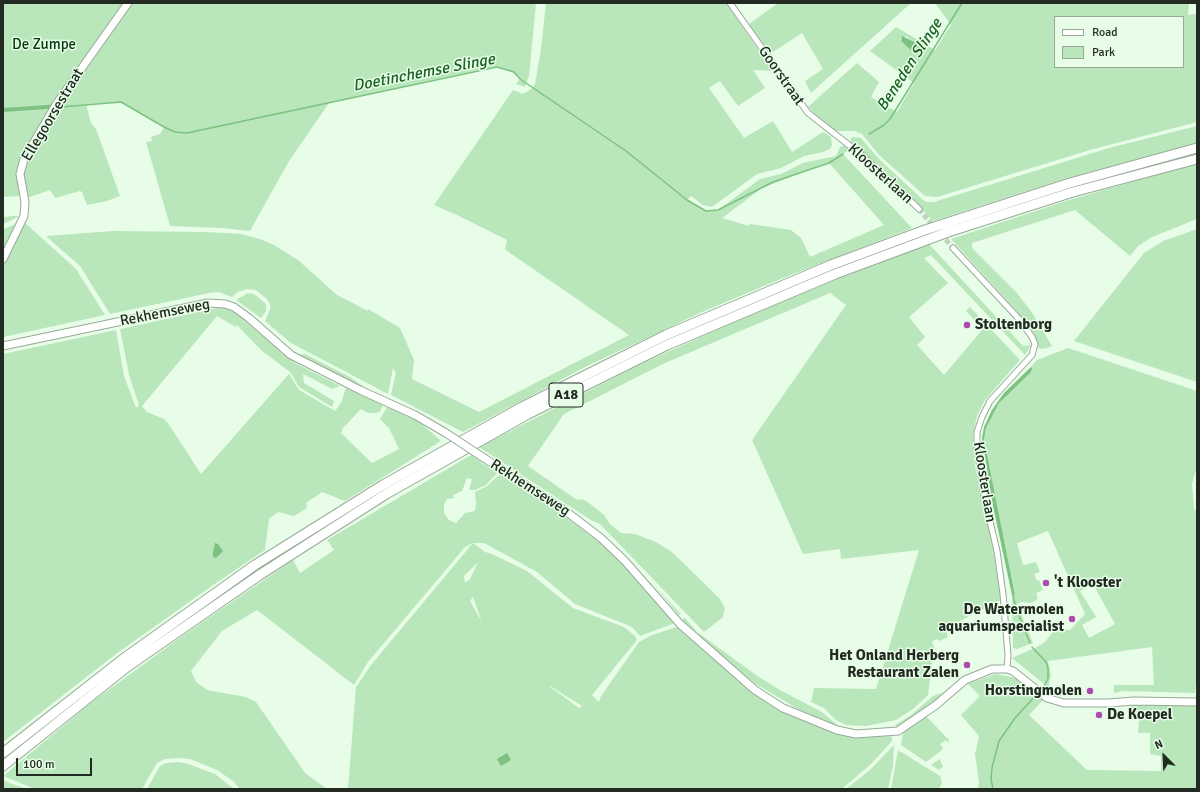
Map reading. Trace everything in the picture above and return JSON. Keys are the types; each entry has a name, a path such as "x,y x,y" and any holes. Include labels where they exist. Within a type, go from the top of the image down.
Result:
{"highway":[{"name":"A18","path":"3,754 123,659 255,565 383,485 522,407 666,335 831,265 925,230 1070,183 1197,148"},
{"name":"A18","path":"3,766 128,667 261,574 386,494 535,411 666,346 835,274 933,238 1073,192 1197,159"}],"street":[{"name":"Ellegoorsestraat","path":"3,260 24,216 25,202 21,168 52,110 128,3"},
{"name":"Goorstraat","path":"730,3 808,113 818,123 841,139"},
{"name":"Kloosterlaan","path":"841,139 881,171 919,209"},
{"name":"Kloosterlaan","path":"953,248 1019,319 1032,337 1035,344 1032,355 990,401 982,416 977,432 977,449 984,493 997,551 1002,587 1008,655 1007,669"},
{"name":"Rekhemseweg","path":"3,346 208,303 225,304 234,307 249,318 291,355 360,390 415,415 446,433 563,509 601,538 625,561 680,624 754,690 783,708 837,730 856,734 898,731 936,705 965,680 992,669 1007,669"},
{"path":"1007,669 1020,676 1047,698 1064,703 1109,703 1134,701 1197,702"}],"green space":[{"name":"De Zumpe","path":"3,3 124,3 20,160 17,178 20,196 3,197"},
{"path":"130,3 536,3 529,76 525,87 516,84 520,79 510,70 497,67 329,103 289,161 250,231 170,226 146,142 152,141 151,137 160,134 164,127 121,102 86,104 91,123 96,129 120,196 107,201 87,205 82,192 80,191 55,198 50,190 27,198 23,174 25,161 60,104"},
{"path":"546,3 726,3 773,71 753,70 765,88 738,106 720,81 709,88 744,138 773,121 792,152 823,132 831,137 832,145 830,149 823,152 804,156 781,168 757,174 712,207 703,205 691,196 687,200 706,211 718,210 760,179 781,174 803,163 836,156 840,147 845,145 850,149 843,154 912,228 783,278 702,312 585,367 463,432 391,395 396,373 393,368 388,394 291,343 265,321 271,307 267,299 256,290 247,289 238,292 232,297 219,292 209,293 110,314 80,266 46,236 113,231 206,232 241,234 260,239 274,245 298,260 337,295 368,311 368,309 400,328 414,360 412,379 479,412 629,335 510,253 505,249 507,240 434,205 513,90 523,94 530,90 535,84 541,49","holes":["829,163 884,225 810,257 801,238 791,230 750,224 749,226 722,218 762,188"]},
{"path":"778,3 911,3 811,93 805,81 823,69 802,33 770,54 749,24"},
{"path":"935,3 1189,3 1188,15 1197,14 1197,122 1090,150 937,197 925,196 879,155 862,134 854,131 834,131 808,107 857,63 879,82 871,97 897,112 914,83 870,51 896,27 935,50 951,25","holes":["906,36 910,40 917,54 900,39"]},
{"path":"1197,126 1197,143 1064,179 933,221 882,168 850,142 852,137 861,138 878,158 922,199 926,202 934,202 1109,148"},
{"path":"1197,163 1197,219 1152,237 1138,246 1130,256 1075,210 972,243 972,248 1016,292 1031,311 1052,346 1047,348 1039,348 1035,335 1016,310 951,239 1066,201"},
{"path":"20,216 3,224 3,217"},
{"path":"24,222 76,269 105,315 3,337 3,265 9,249"},
{"path":"19,223 3,253 3,229"},
{"path":"1197,229 1197,382 1074,341 1144,253 1163,241"},
{"path":"929,244 1023,346 1031,345 1025,355 931,255 924,258 948,283 909,317 925,337 917,345 944,375 983,329 966,311 970,307 1020,360 985,400 977,416 973,434 975,466 993,549 1001,600 956,623 957,626 946,631 948,637 939,641 938,639 932,641 934,647 928,695 913,709 896,720 866,726 846,725 836,720 824,708 811,702 814,688 876,689 919,550 841,559 840,549 803,554 752,440 846,305 830,293 665,363 564,414 528,466 577,500 582,499 589,503 604,515 610,524 621,533 635,534 656,542 672,552 719,598 725,608 723,617 704,632 600,524 591,520 479,447 643,363 745,317 845,276"},
{"path":"248,293 254,294 266,304 266,311 261,318 236,300"},
{"path":"217,308 225,308 234,312 295,363 340,386 332,389 303,374 304,383 334,401 332,407 299,387 290,372 261,350 237,325 236,327 217,316 142,406 147,412 164,419 201,474 289,374 299,390 335,411 341,403 346,388 383,405 380,412 376,413 368,413 361,409 343,428 341,433 372,463 399,449 389,428 380,419 387,407 415,418 441,441 345,501 322,492 306,503 307,508 294,516 278,512 269,519 265,550 116,654 3,742 3,354 116,330 124,376 136,408 139,405 129,375 120,329"},
{"path":"1068,348 1197,391 1197,466 1192,484 1194,508 1197,512 1197,671 1195,693 1123,691 1114,693 1114,685 1154,685 1152,647 1048,661 1051,675 1048,687 1012,658 1045,642 1055,629 1070,630 1085,614 1048,531 1017,543 1023,565 1036,562 1040,572 1034,574 1037,581 1039,580 1043,590 1036,593 1038,598 1035,601 1017,604 1033,643 1017,649 1013,648 1012,595 1015,594 984,439 986,428 999,403 1037,360","holes":["1093,584 1115,624 1089,638 1082,625 1096,617 1080,591"]},
{"path":"305,354 350,377 372,393 313,365 298,355"},
{"path":"471,455 497,473 486,485 475,490 469,490 472,479 467,478 462,491 453,495 454,498 447,499 444,505 444,513 449,520 456,523 465,513 475,511 475,492 487,486 500,474 551,506 619,559 675,623 640,636 632,627 575,604 537,572 484,543 473,543 465,547 368,662 354,685 257,610 222,631 191,671 196,682 207,690 246,697 256,702 305,773 327,789 240,789 233,781 217,770 190,759 179,758 165,759 157,763 142,789 35,789 3,776 92,702 188,632 293,560 300,573 334,550 327,540"},
{"path":"473,543 485,552 527,571 573,608 624,627 635,636 637,640 592,695 599,702 601,696 639,642 652,635 680,626 787,712 812,724 847,736 888,736 892,737 892,741 871,764 842,789 348,789 356,687 371,665","holes":["478,562 470,579 465,583 464,576","473,597 482,622 470,601","549,686 582,706 579,708"]},
{"path":"650,580 666,598 681,614 679,615"},
{"path":"685,618 697,632 690,628 682,619"},
{"path":"697,632 756,675 778,689 822,712 838,726 798,709 756,684 710,647"},
{"path":"995,674 1017,678 1044,699 1029,715 1087,770 1161,771 1161,756 1150,754 1150,733 1138,733 1139,720 1130,720 1130,703 1197,705 1197,789 978,789 979,782 975,754 979,736 961,715 980,696 968,684"},
{"path":"948,691 904,726 897,729 895,725 911,715 933,696"},
{"path":"925,715 949,740 948,743 946,740 940,744 943,748 942,750 926,762 901,745 903,733"},
{"path":"894,745 893,766 888,789 846,789 870,770"},
{"path":"898,750 940,776 942,782 939,789 891,789"},
{"path":"940,759 943,767 939,770 931,765"},
{"path":"179,762 215,774 234,789 147,789 160,766 166,763"},
{"path":"3,780 10,783 27,789 3,789"}],"shaded area":[{"path":"902,36 924,47 924,53 921,55 912,51 901,41"},
{"path":"62,104 61,108 3,112 3,108"},
{"path":"1031,367 1032,369 1030,373 999,403 986,428 984,439 1015,595 1012,595 993,506 982,438 984,427 992,410 1004,393"},
{"path":"215,543 218,544 223,551 216,558 213,557"},
{"path":"507,753 511,760 501,766 497,759"}],"waterway":[{"name":"Beneden Slinge","path":"869,134 884,125 890,119 962,3"},
{"name":"Doetinchemse Slinge","path":"61,107 121,102 164,127 175,132 187,133 497,67 514,72 520,79 626,151 687,200 706,211 718,210 773,182 829,163 843,154"},
{"name":"Beneden Slinge","path":"1013,595 1016,608 1030,643"},
{"name":"Beneden Slinge","path":"1032,647 1046,662 1048,668 1048,679 1044,686"},
{"name":"Beneden Slinge","path":"993,789 991,779 992,768 999,741 1015,718 1037,694"}],"tunnel":[{"path":"919,209 935,228"},
{"path":"941,234 953,248"}],"place":[{"name":"Stoltenborg","path":"967,325"},
{"name":"'t Klooster","path":"1046,583"},
{"name":"De Watermolen aquariumspecialist","path":"1072,619"},
{"name":"Het Onland Herberg Restaurant Zalen","path":"967,665"},
{"name":"Horstingmolen","path":"1090,691"},
{"name":"De Koepel","path":"1099,715"}]}
